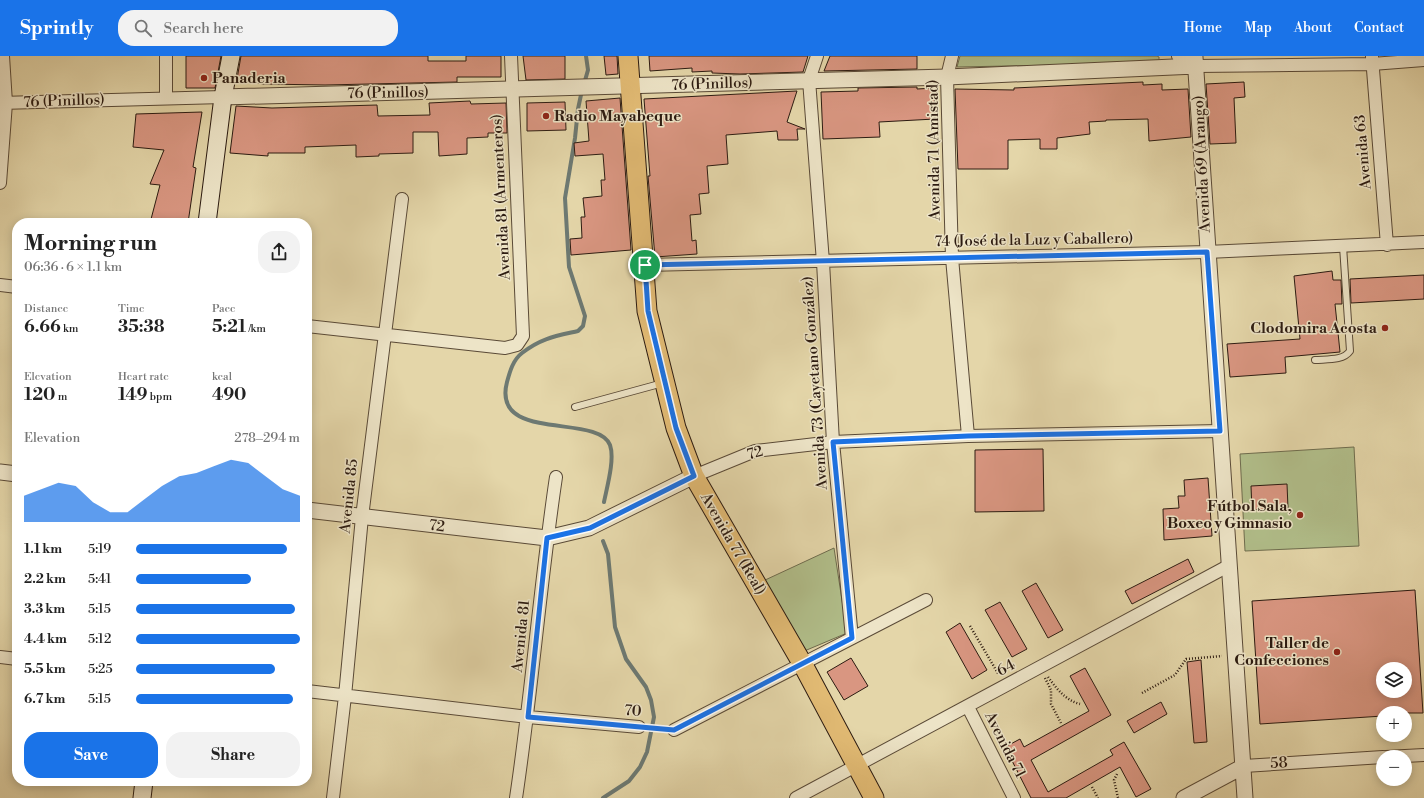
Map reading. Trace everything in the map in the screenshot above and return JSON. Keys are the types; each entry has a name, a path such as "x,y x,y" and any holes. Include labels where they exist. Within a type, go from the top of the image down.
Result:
{"main road":[{"path":"208,218 222,97 231,56"},
{"name":"Avenida 77 (Real)","path":"628,56 648,311 676,428 694,476 802,663 874,798"},
{"path":"142,798 143,786"}],"street":[{"path":"0,183 3,56"},
{"path":"166,56 166,98"},
{"name":"Avenida 81 (Armenteros)","path":"384,334 505,348 517,345 523,336 511,56"},
{"name":"Avenida 73 (Cayetano González)","path":"817,56 808,80 823,262 833,442 852,638"},
{"name":"Avenida 71 (Amistad)","path":"952,56 947,77 952,258 968,436"},
{"path":"1178,56 1196,61"},
{"name":"Avenida 63","path":"1372,60 1386,245"},
{"name":"76 (Pinillos)","path":"3,103 568,89 808,80 947,77 1196,61 1424,60"},
{"name":"Avenida 69 (Arango)","path":"1196,61 1207,252 1244,766 1245,798"},
{"name":"Avenida 85","path":"333,798 346,696 362,517 402,199"},
{"name":"74 (José de la Luz y Caballero)","path":"645,265 1207,252 1386,245 1424,242"},
{"path":"0,284 12,286"},
{"path":"312,327 384,334"},
{"name":"72","path":"312,511 547,538 590,528 694,476 755,451 833,442 968,436 1220,431"},
{"path":"0,472 12,473"},
{"name":"Avenida 81","path":"516,798 528,717 547,538 556,477"},
{"name":"64","path":"796,798 1230,566"},
{"path":"674,730 926,600"},
{"path":"0,657 12,658"},
{"name":"70","path":"312,692 528,717 639,727"},
{"name":"Avenida 71","path":"968,707 1014,798"},
{"name":"58","path":"1412,756 1424,755"},
{"name":"58","path":"1184,798 1244,766 1376,758"}],"lane":[{"path":"1315,360 1342,358 1347,356 1350,351 1343,246"},
{"path":"575,406 665,382"}],"path":[{"path":"970,626 1006,686"},
{"path":"1142,693 1175,675 1186,659 1236,656"},
{"path":"1040,668 1063,696 1080,704"},
{"path":"1040,668 1051,690 1052,704 1061,723"},
{"name":"70","path":"639,727 674,730"},
{"path":"1117,774 1114,780 1118,798"},
{"path":"1092,788 1098,798"}],"green space":[{"path":"960,56 1157,56 1159,57 1159,63 957,67"},
{"name":"Fútbol Sala, Boxeo y Gimnasio","path":"1354,447 1359,546 1245,551 1240,454"},
{"path":"834,548 847,633 802,652 763,581"}],"building":[{"name":"Panaderia","path":"186,56 221,56 215,88 186,88"},
{"path":"241,56 428,56 428,61 466,61 466,56 501,56 501,77 457,77 457,82 325,85 263,84 237,79"},
{"path":"523,56 565,56 565,79 526,80"},
{"path":"604,56 617,56 618,74 606,75"},
{"path":"649,56 808,56 803,72 740,74 712,73 712,71 692,72 692,68 650,71"},
{"path":"830,56 917,56 917,69 824,71"},
{"path":"1143,82 1143,85 1162,84 1162,90 1188,89 1191,137 1149,141 1148,119 1089,122 1090,134 1057,138 1057,149 1040,149 1040,139 1008,140 1008,169 958,169 955,89 1014,90 1014,88"},
{"path":"1244,82 1245,97 1234,98 1236,143 1210,144 1206,84"},
{"path":"917,87 917,89 934,88 935,119 879,122 880,137 823,139 821,92 858,91 858,88"},
{"path":"797,91 787,122 805,129 797,129 798,140 778,140 777,131 726,135 728,164 707,166 709,193 699,194 701,214 690,215 692,241 696,240 697,254 655,257 648,176 650,176 644,99"},
{"path":"620,98 631,250 571,255 570,239 582,238 581,217 585,217 583,198 602,196 601,180 605,180 603,154 575,156 574,143 589,141 586,101"},
{"path":"470,101 471,104 506,103 507,133 488,133 488,137 467,138 467,154 439,156 438,132 413,132 413,153 379,154 379,156 356,157 356,145 305,147 305,153 268,153 268,156 230,153 236,106 272,108 377,105 378,116 430,115 429,103"},
{"name":"Radio Mayabeque","path":"565,102 566,130 527,131 527,103"},
{"path":"202,112 193,167 196,168 189,218 151,218 160,185 150,184 164,150 133,147 136,114"},
{"path":"1332,271 1333,280 1341,280 1342,304 1335,304 1340,352 1285,357 1286,373 1230,377 1227,344 1300,339 1294,276"},
{"path":"1424,275 1424,299 1351,303 1350,279"},
{"path":"1043,449 1044,511 975,512 975,450"},
{"path":"1208,478 1212,536 1164,540 1163,509 1179,508 1178,496 1185,496 1184,480"},
{"path":"1287,484 1288,508 1252,510 1251,486"},
{"path":"1188,559 1194,572 1132,604 1125,591"},
{"path":"1036,583 1063,630 1048,638 1022,591"},
{"name":"Taller de Confecciones","path":"1415,590 1423,713 1412,713 1412,706 1376,706 1376,716 1260,724 1252,601"},
{"path":"1000,602 1027,649 1012,657 985,610"},
{"path":"960,623 987,670 972,679 946,632"},
{"path":"851,658 868,686 844,700 827,672"},
{"path":"1201,660 1207,742 1194,743 1187,662"},
{"path":"1085,668 1111,715 1031,760 1048,792 1113,755 1110,750 1124,742 1151,789 1136,797 1120,767 1066,798 1031,798 1005,747 1020,739 1024,747 1089,711 1070,676"},
{"path":"1161,702 1167,714 1134,733 1127,721"}],"waterway":[{"path":"584,84 588,70 586,56"},
{"path":"582,90 565,198 569,267 585,316 583,326 578,331 542,341 522,353 512,366 507,382 506,401 515,413 529,420 587,430 601,436 610,445 612,458 604,502"},
{"path":"603,541 608,554 615,627 626,659 646,687 651,700 654,717 647,752 640,767 629,781 603,798"}],"place":[{"name":"Panaderia","path":"204,78"},
{"name":"Radio Mayabeque","path":"546,116"},
{"name":"Clodomira Acosta","path":"1385,328"},
{"name":"Fútbol Sala, Boxeo y Gimnasio","path":"1300,515"},
{"name":"Taller de Confecciones","path":"1337,652"}],"route":[{"path":"1207,252 1220,431 968,436 833,442 852,638 674,730 528,717 547,538 590,528 694,476 676,428 648,311 645,265 1207,252"}]}
